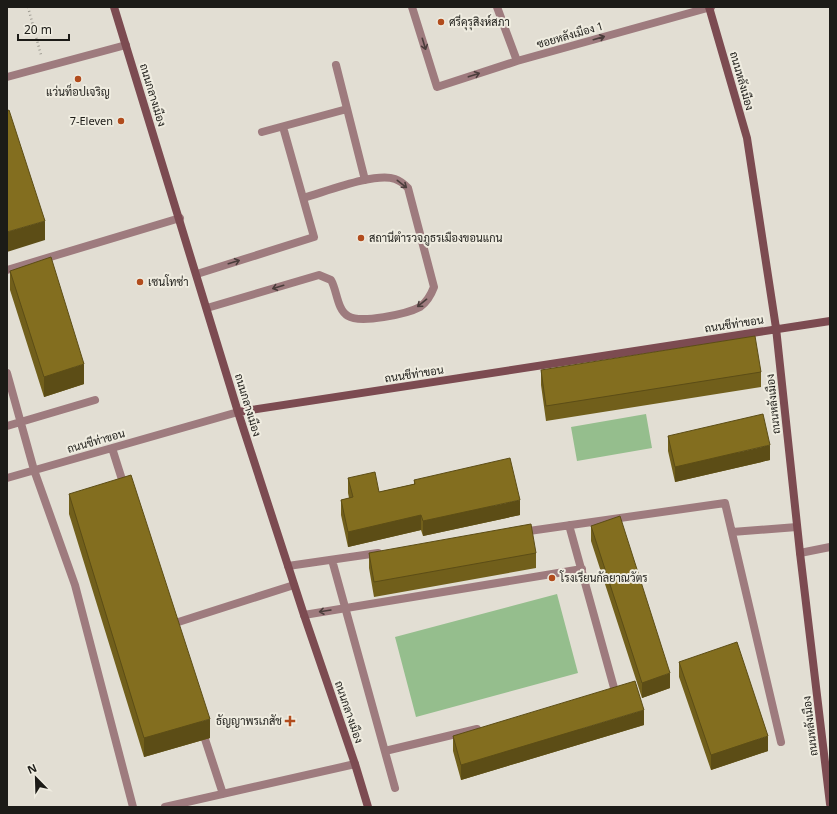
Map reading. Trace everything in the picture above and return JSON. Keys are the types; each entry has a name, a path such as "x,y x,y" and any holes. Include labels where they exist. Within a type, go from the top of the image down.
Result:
{"street":[{"name":"ถนนกลางเมือง","path":"114,7 180,218 238,412 368,807"},
{"name":"ซอยหลังเมือง 1","path":"412,7 437,86 517,61 710,7"},
{"path":"497,7 517,61"},
{"name":"ถนนหลังเมือง","path":"710,7 747,138 776,328 797,527 830,804"},
{"path":"7,78 126,45"},
{"path":"336,65 365,180"},
{"path":"262,132 347,109"},
{"path":"197,274 314,238 283,127"},
{"path":"207,308 319,275 331,280 343,312 354,319 366,320 414,310 430,297 434,287 408,188 402,182 395,179 376,178 303,198"},
{"path":"7,270 180,218"},
{"name":"ถนนชีท่าขอน","path":"7,478 238,412 830,320"},
{"path":"7,373 22,422 34,470 75,585 133,807"},
{"path":"7,426 95,400"},
{"path":"112,448 128,496"},
{"path":"514,533 725,503 781,742"},
{"path":"570,525 616,695 601,699"},
{"path":"732,532 797,527"},
{"path":"800,553 830,548"},
{"path":"288,566 387,552"},
{"path":"332,560 395,788"},
{"path":"304,615 582,570"},
{"path":"169,625 294,585"},
{"path":"198,718 222,794"},
{"path":"385,752 485,727"},
{"path":"165,807 355,764"}],"path":[{"path":"28,7 45,67"}],"green space":[{"path":"646,414 652,448 577,461 571,427"},
{"path":"557,594 578,673 416,717 395,637"}],"building":[{"path":"9,110 45,221 7,232 7,111"},
{"path":"51,257 84,364 44,377 10,271"},
{"path":"755,336 761,372 546,406 541,370"},
{"path":"763,414 770,445 675,467 668,436"},
{"path":"510,458 520,500 423,521 421,515 348,532 341,500 353,497 348,478 375,472 379,492 415,484 414,480"},
{"path":"131,475 210,719 144,738 69,494"},
{"path":"620,516 670,673 642,683 591,526"},
{"path":"531,524 536,553 374,582 369,553"},
{"path":"737,642 768,736 711,755 679,662"},
{"path":"635,681 644,710 461,765 453,736"}],"place":[{"name":"ศรีคุรุสิงห์สภา","path":"441,22"},
{"name":"แว่นท็อปเจริญ","path":"78,79"},
{"name":"7-Eleven","path":"121,121"},
{"name":"สถานีตำรวจภูธรเมืองขอนแกน","path":"361,238"},
{"name":"เซนโทซ่า","path":"140,282"},
{"name":"โรงเรียนกัลยาณวัตร","path":"552,578"},
{"name":"ธัญญาพรเภสัช","path":"290,721"}]}
